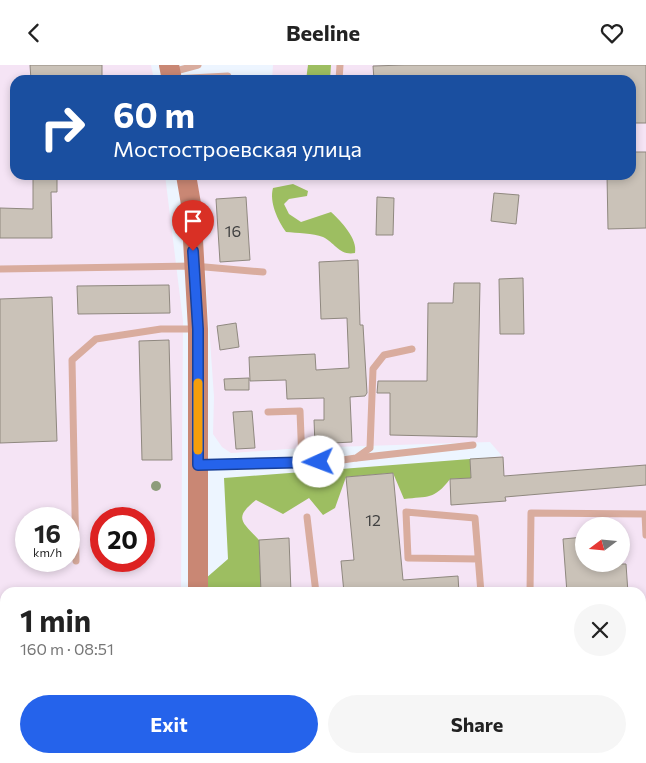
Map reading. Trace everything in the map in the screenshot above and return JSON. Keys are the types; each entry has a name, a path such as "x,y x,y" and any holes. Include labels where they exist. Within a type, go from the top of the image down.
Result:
{"main road":[{"path":"187,180 191,204 198,329 198,587"}],"lane":[{"path":"171,74 198,65"},
{"path":"171,74 200,75"},
{"path":"0,269 194,267 263,272"},
{"path":"75,507 72,361 96,339 161,329 198,329"},
{"path":"356,458 370,448 373,369 384,355 412,349"},
{"path":"268,413 300,411 302,462"},
{"path":"198,465 302,462 473,445"},
{"path":"478,559 408,558 406,512 475,518 480,587"},
{"path":"530,587 530,513 645,514 646,535"},
{"path":"308,517 315,587"}],"shaded area":[{"path":"0,65 151,65 153,75 10,75 10,180 166,180 183,321 181,587 0,587"},
{"path":"273,65 646,65 646,587 239,587 234,487 502,456 490,442 302,448 231,453 222,447 213,434 214,397 205,268 193,183 197,180 636,180 636,75 272,75"}],"green space":[{"path":"308,65 331,65 330,75 307,75"},
{"path":"293,184 308,191 307,196 289,199 284,204 289,214 301,222 331,212 344,225 351,236 354,242 355,253 341,251 323,237 286,232 275,211 272,193 273,188"},
{"path":"470,459 471,478 450,479 435,494 404,499 393,473 346,477 335,508 323,515 309,498 283,514 256,500 244,511 242,520 259,540 261,587 206,587 205,579 228,559 224,478"}],"building":[{"path":"30,65 102,65 102,75 31,75"},
{"path":"646,65 646,123 636,123 636,75 374,75 373,66"},
{"path":"636,152 646,152 646,228 608,229 607,180 636,180"},
{"path":"33,180 57,180 57,192 51,192 52,238 0,238 0,208 33,209"},
{"path":"494,193 519,195 516,224 491,221"},
{"path":"246,197 250,260 220,262 216,199"},
{"path":"377,197 394,198 393,235 376,235"},
{"path":"358,260 360,325 363,325 367,393 365,396 350,397 352,442 315,444 314,420 324,420 324,398 287,399 286,380 250,381 249,357 315,354 316,370 349,368 347,318 321,319 319,262"},
{"path":"523,278 524,334 500,334 499,279"},
{"path":"454,283 480,283 477,437 390,435 390,393 377,393 378,381 427,381 428,303 453,303"},
{"path":"169,285 170,313 78,314 77,286"},
{"path":"52,297 57,441 0,443 0,299"},
{"path":"236,323 239,347 220,350 217,326"},
{"path":"169,340 172,460 142,460 139,341"},
{"path":"249,378 249,390 225,390 224,379"},
{"path":"252,411 255,448 236,449 233,412"},
{"path":"503,457 504,476 646,465 646,485 505,497 506,501 451,505 450,479 471,478 470,459"},
{"path":"393,473 403,580 458,576 459,587 343,587 341,561 354,560 346,477"},
{"path":"289,538 291,587 261,587 259,540"},
{"path":"575,538 575,573 627,573 628,587 567,587 563,539"}],"slow traffic":[{"path":"198,383 198,450"}],"route":[{"path":"193,251 198,329 198,465 319,462"}]}
